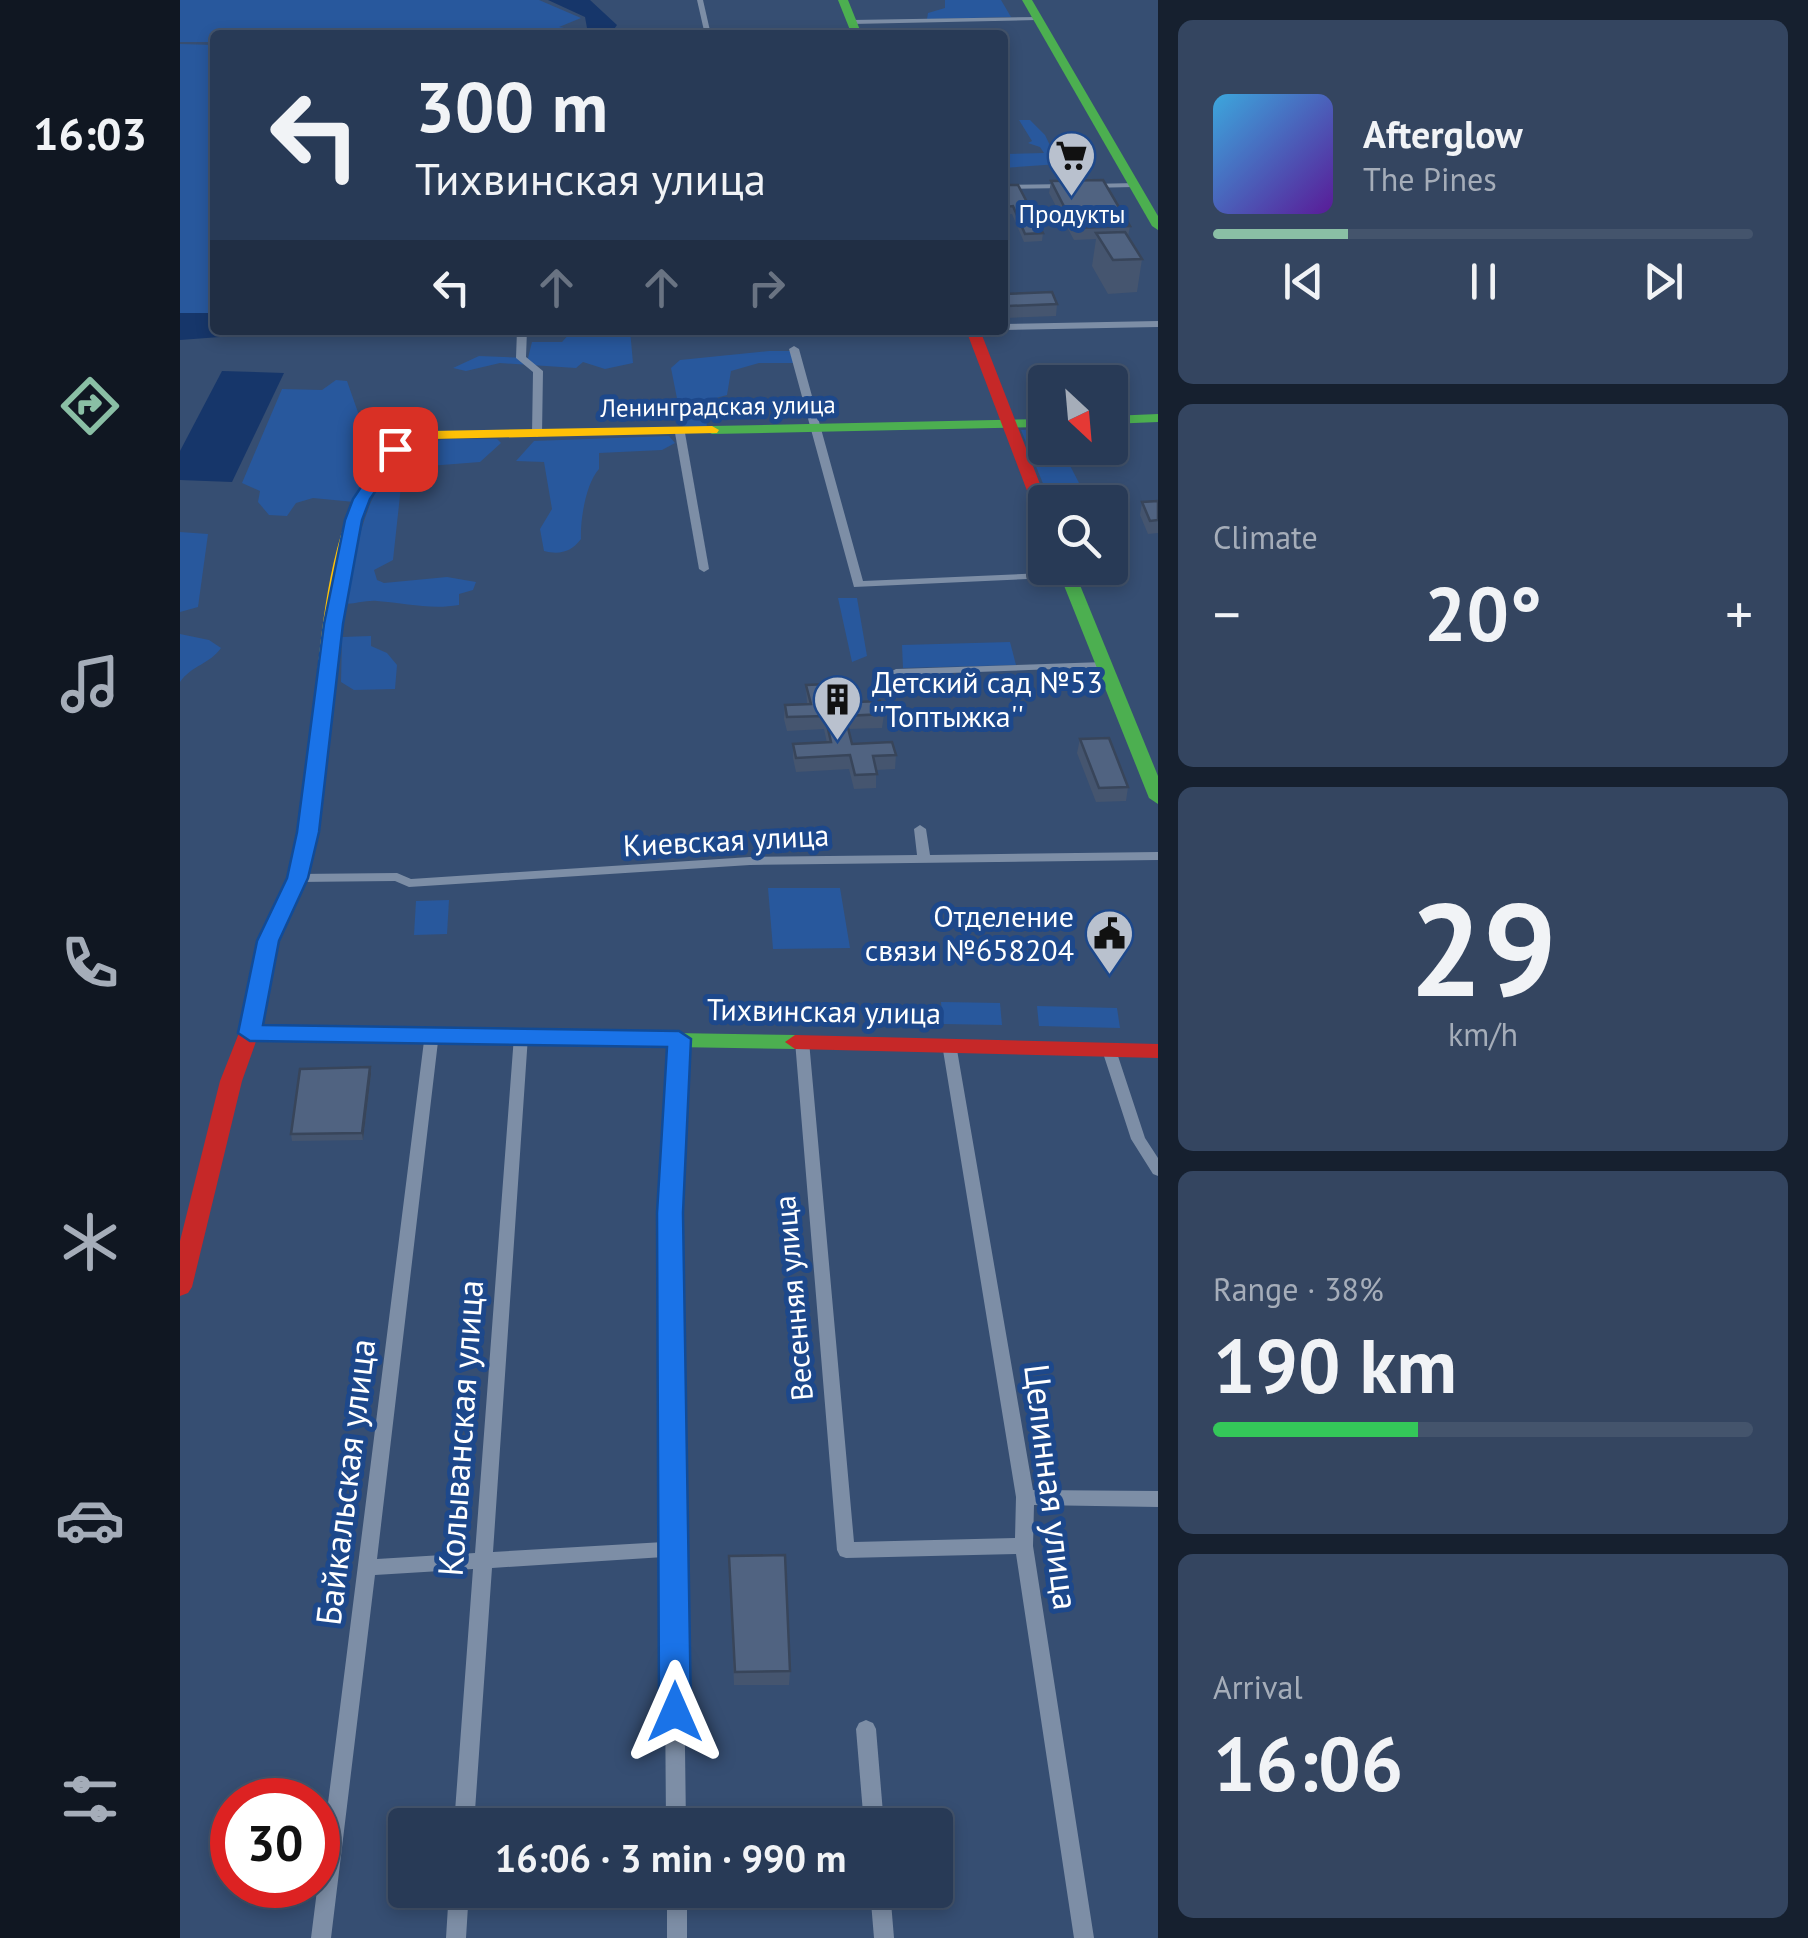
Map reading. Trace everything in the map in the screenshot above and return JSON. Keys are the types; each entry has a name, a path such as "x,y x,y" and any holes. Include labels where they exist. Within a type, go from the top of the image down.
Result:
{"main road":[{"path":"843,0 854,29"},
{"path":"1032,9 1158,226"},
{"path":"974,335 1033,485"},
{"path":"1128,419 1158,418"},
{"name":"Ленинградская улица","path":"298,878 308,832 333,624 354,520 361,499 395,449 430,435 1028,424"},
{"path":"1072,585 1158,798"},
{"path":"180,1287 231,1081 250,1033 268,941 298,878"},
{"name":"Тихвинская улица","path":"250,1033 802,1040 1158,1051"}],"street":[{"path":"700,0 707,30"},
{"path":"854,29 1032,9"},
{"path":"1008,188 1134,185"},
{"path":"1008,327 1158,324"},
{"path":"522,335 521,358 538,371 537,434"},
{"path":"794,349 858,585 1028,574"},
{"path":"680,433 704,569"},
{"path":"896,672 1104,665"},
{"path":"920,830 924,857"},
{"name":"Киевская улица","path":"298,878 397,877 409,883 750,861 1158,856"},
{"name":"Байкальская улица","path":"320,1938 370,1567 432,1033"},
{"name":"Колыванская улица","path":"465,1808 521,1036"},
{"path":"676,1808 670,1213 679,1039"},
{"name":"Весенняя улица","path":"802,1040 846,1550 1024,1546"},
{"name":"Целинная улица","path":"949,1044 1025,1498 1024,1546 1084,1938"},
{"path":"1108,1050 1138,1139 1158,1170"},
{"path":"1025,1498 1158,1498"},
{"path":"370,1567 673,1550"},
{"path":"866,1729 873,1808"},
{"path":"456,1938 458,1908"},
{"path":"677,1908 677,1938"},
{"path":"882,1908 884,1938"}],"shaded area":[{"path":"180,0 539,0 581,18 559,27 575,30 210,30 210,42 180,42"},
{"path":"548,0 590,0 617,25 614,30 586,30 585,17"},
{"path":"945,0 1001,0 1011,17 927,19 928,13 945,8"},
{"path":"180,44 210,45 210,313 180,313"},
{"path":"1019,120 1030,120 1045,135 1059,164 1008,168 1008,154 1044,153 1028,143 1032,141"},
{"path":"180,313 210,313 210,335 245,335 180,340"},
{"path":"568,335 630,335 633,363 605,369 583,362 576,368 500,363 466,371 453,368 479,356 528,358 532,342 562,342"},
{"path":"791,351 795,363 759,363 731,371 727,395 705,401 707,429 683,429 671,368 680,360"},
{"path":"222,371 284,373 232,482 180,480 180,451"},
{"path":"336,380 347,381 361,421 408,423 420,431 395,446 354,502 313,498 296,503 287,516 269,515 258,502 260,491 242,483 282,389 322,390"},
{"path":"669,436 675,443 662,450 599,453 599,469 585,502 581,539 565,551 544,551 540,529 552,509 544,462 516,461 534,441"},
{"path":"450,439 497,439 501,443 480,462 403,468 393,560 374,570 377,580 384,583 447,577 476,582 473,590 459,594 459,605 373,601 344,604 363,525 385,477 401,458 423,445"},
{"path":"1035,465 1070,465 1079,483 1078,485 1044,485"},
{"path":"180,532 208,534 198,607 180,612"},
{"path":"838,598 857,598 867,656 852,662"},
{"path":"180,634 209,640 221,648 180,682"},
{"path":"371,636 371,646 387,653 397,665 395,689 354,690 341,682 342,637"},
{"path":"1010,642 1016,665 903,668 902,645"},
{"path":"768,888 840,888 850,948 773,949"},
{"path":"449,900 447,934 414,935 416,901"},
{"path":"941,1002 1000,1003 1002,1025 943,1024"},
{"path":"1037,1006 1117,1008 1120,1028 1039,1026"}],"building":[{"path":"1103,180 1130,226 1075,228 1051,181"},
{"path":"1008,185 1018,185 1043,233 1025,234 1013,206 1008,207"},
{"path":"1125,232 1142,259 1113,260 1096,233"},
{"path":"1052,292 1057,304 1008,306 1008,294"},
{"path":"1158,501 1158,520 1150,521 1142,502"},
{"path":"829,684 833,703 880,701 884,714 845,716 852,744 892,742 896,755 873,756 877,774 855,775 850,755 796,758 793,744 831,742 825,716 787,717 785,705 811,704 806,685"},
{"path":"1109,738 1128,787 1099,788 1080,739"},
{"path":"370,1067 362,1133 291,1134 300,1069"},
{"path":"785,1555 790,1671 735,1672 729,1556"}],"traffic: fast":[{"path":"843,0 855,30"},
{"path":"1027,0 1158,226"},
{"path":"1128,419 1158,418"},
{"path":"712,430 1028,423"},
{"path":"1072,585 1158,798"},
{"path":"249,1033 795,1042"}],"traffic: slow":[{"path":"321,726 333,620 348,540 375,474 394,450 430,435 712,430"}],"traffic: jam":[{"path":"975,335 1033,485"},
{"path":"180,1287 231,1081 249,1033 268,941 297,878 308,832 321,726"},
{"path":"795,1042 1158,1051"}],"place":[{"name":"Продукты","path":"1072,198"},
{"name":"Детский сад №53 ''Топтыжка''","path":"837,742"},
{"name":"Отделение связи №658204","path":"1109,976"}],"route":[{"path":"395,449 361,499 354,520 333,624 308,832 298,878 274,920 250,1033 401,1032 679,1039 670,1213 675,1712"}]}
